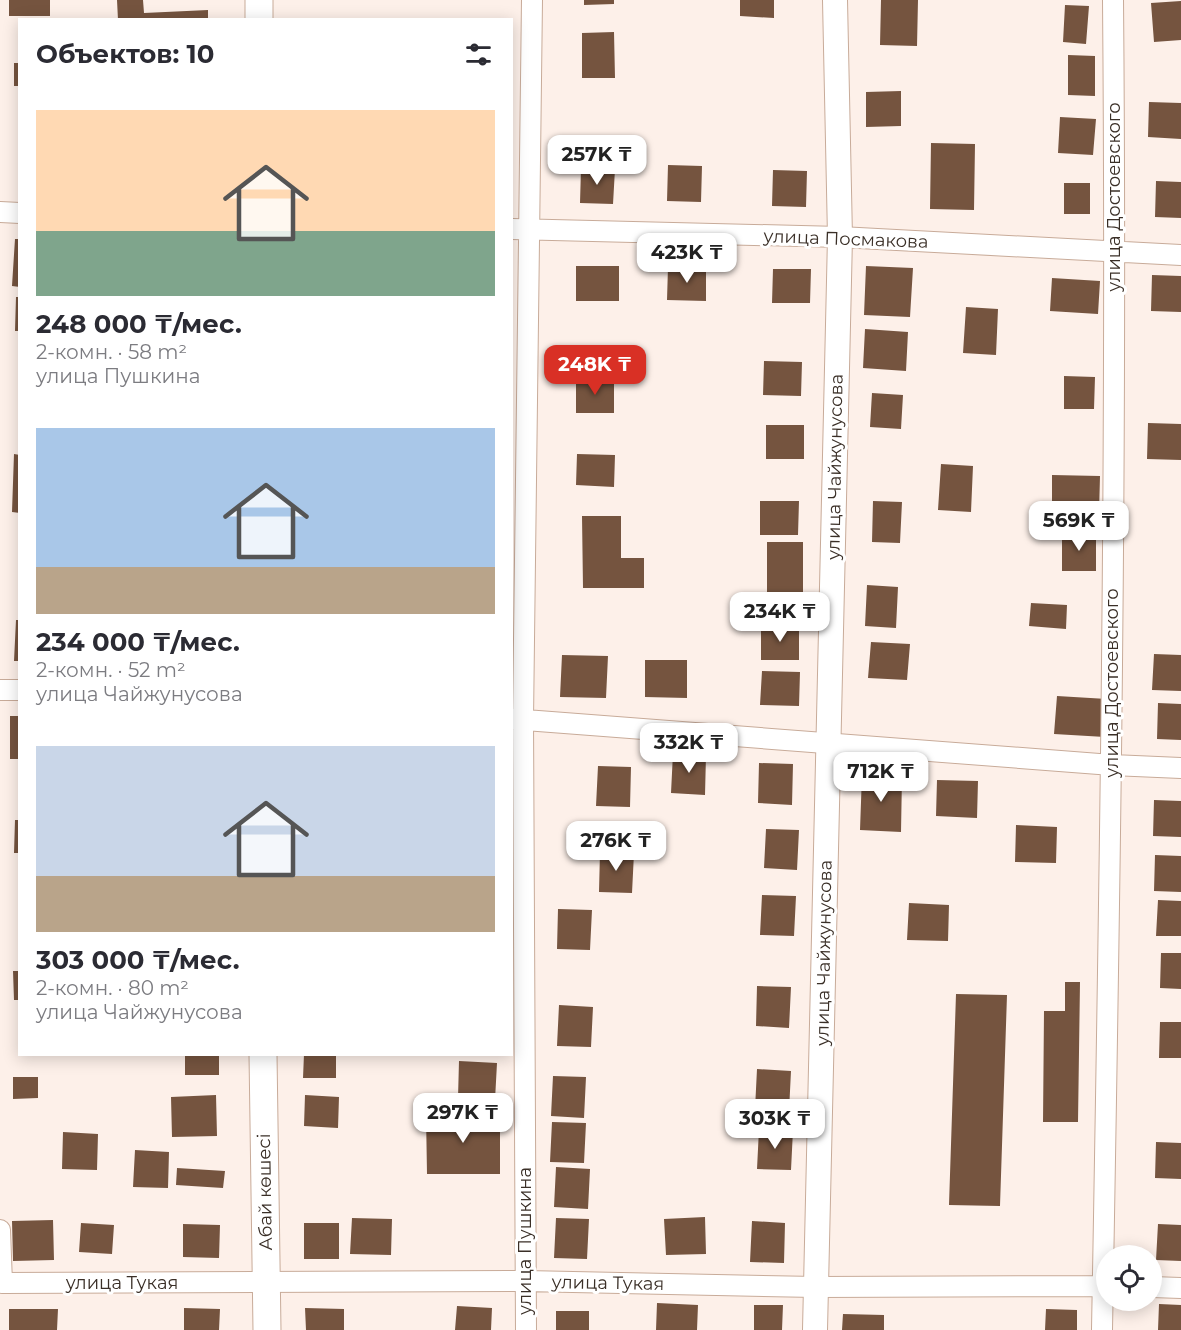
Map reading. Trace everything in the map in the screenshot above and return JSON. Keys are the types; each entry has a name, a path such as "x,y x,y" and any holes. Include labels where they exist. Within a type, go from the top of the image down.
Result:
{"main road":[{"path":"259,0 259,18"},
{"name":"Абай көшесі","path":"263,1056 267,1330"}],"street":[{"name":"улица Пушкина","path":"526,1330 517,719 520,229 531,0"},
{"name":"улица Чайжунусова","path":"815,1330 840,237 835,0"},
{"name":"улица Достоевского","path":"1106,1245 1112,765 1115,253 1113,0"},
{"path":"0,213 18,213"},
{"name":"улица Посмакова","path":"520,229 840,237 1181,255"},
{"path":"0,690 18,690"},
{"path":"517,719 1112,765 1181,768"},
{"name":"улица Тукая","path":"0,1230 2,1283 525,1281 816,1287 1096,1286"},
{"path":"1162,1287 1181,1288"},
{"name":"улица Достоевского","path":"1102,1330 1103,1311"}],"building":[{"path":"9,0 50,0 50,16 9,16"},
{"path":"117,0 143,0 144,13 208,10 208,18 118,18"},
{"path":"584,0 614,0 614,4 584,5"},
{"path":"740,0 774,0 774,18 740,16"},
{"path":"881,0 918,0 917,46 880,45"},
{"path":"1181,1 1181,40 1154,42 1151,3"},
{"path":"1065,5 1089,6 1086,44 1063,42"},
{"path":"614,32 615,78 582,78 582,33"},
{"path":"1068,55 1095,56 1095,96 1068,95"},
{"path":"14,63 18,63 18,86 14,86"},
{"path":"901,91 901,126 866,127 866,92"},
{"path":"1149,102 1181,103 1181,139 1148,137"},
{"path":"1060,117 1096,119 1093,155 1058,153"},
{"path":"931,143 975,144 974,210 930,209"},
{"path":"668,165 702,166 701,202 667,201"},
{"path":"581,168 615,169 613,204 580,203"},
{"path":"773,170 807,171 806,207 772,206"},
{"path":"1156,181 1181,182 1181,218 1155,217"},
{"path":"1064,183 1090,183 1090,214 1064,214"},
{"path":"15,239 18,239 18,287 12,286"},
{"path":"576,266 619,266 619,301 576,301"},
{"path":"866,266 913,268 910,317 864,315"},
{"path":"668,267 706,267 706,301 667,300"},
{"path":"773,269 811,269 810,303 772,303"},
{"path":"1152,275 1181,276 1181,312 1151,311"},
{"path":"1052,278 1100,281 1098,314 1050,311"},
{"path":"16,297 18,297 18,331 15,331"},
{"path":"966,307 998,309 996,355 963,353"},
{"path":"865,329 908,332 906,371 863,368"},
{"path":"764,361 802,362 801,396 763,395"},
{"path":"1064,376 1095,377 1094,409 1064,409"},
{"path":"576,379 614,379 614,413 576,413"},
{"path":"872,393 903,395 901,429 870,427"},
{"path":"1148,423 1181,424 1181,460 1147,459"},
{"path":"766,425 804,425 804,459 766,459"},
{"path":"14,454 18,455 18,513 12,512"},
{"path":"577,454 615,455 614,487 576,485"},
{"path":"941,464 973,466 971,512 938,510"},
{"path":"1052,475 1100,476 1099,514 1052,514"},
{"path":"760,501 799,501 798,535 760,535"},
{"path":"873,501 902,502 900,543 872,542"},
{"path":"582,516 621,516 621,558 644,558 644,588 583,588"},
{"path":"1062,534 1096,534 1096,571 1062,571"},
{"path":"767,542 803,542 803,606 767,606"},
{"path":"867,585 898,587 896,628 865,626"},
{"path":"1031,603 1067,605 1066,629 1029,626"},
{"path":"16,620 18,620 18,661 14,661"},
{"path":"761,626 799,626 799,660 761,660"},
{"path":"871,642 910,644 907,680 868,678"},
{"path":"1154,654 1181,655 1181,691 1152,690"},
{"path":"562,655 608,656 606,698 560,697"},
{"path":"645,660 687,660 687,698 645,697"},
{"path":"762,671 800,672 799,706 760,705"},
{"path":"1057,696 1107,699 1105,737 1054,734"},
{"path":"1158,703 1181,704 1181,740 1157,739"},
{"path":"10,716 18,716 18,759 10,759"},
{"path":"673,753 706,755 705,795 671,793"},
{"path":"759,763 793,764 792,805 758,803"},
{"path":"598,766 631,767 630,807 596,806"},
{"path":"862,774 902,776 901,832 860,830"},
{"path":"937,780 978,781 977,818 936,816"},
{"path":"1154,800 1181,801 1181,837 1153,836"},
{"path":"15,820 18,820 18,853 14,853"},
{"path":"1016,825 1057,827 1056,863 1015,862"},
{"path":"766,829 799,830 797,870 764,868"},
{"path":"600,852 634,853 632,893 599,892"},
{"path":"1155,855 1181,856 1181,892 1154,891"},
{"path":"762,895 796,896 794,936 760,935"},
{"path":"1158,900 1181,901 1181,936 1156,936"},
{"path":"909,903 949,905 948,941 907,940"},
{"path":"558,909 592,910 590,950 557,949"},
{"path":"1161,953 1181,953 1181,989 1160,988"},
{"path":"13,971 18,971 18,1000 14,1000"},
{"path":"1065,982 1080,982 1078,1122 1043,1122 1044,1011 1065,1011"},
{"path":"757,986 791,987 789,1028 756,1026"},
{"path":"956,994 1007,995 1000,1206 949,1205"},
{"path":"559,1005 593,1007 591,1047 557,1046"},
{"path":"1160,1022 1181,1022 1181,1058 1159,1058"},
{"path":"185,1056 219,1056 219,1075 185,1075"},
{"path":"304,1056 336,1056 336,1078 303,1078"},
{"path":"459,1061 497,1063 495,1100 458,1098"},
{"path":"757,1069 791,1071 789,1111 755,1109"},
{"path":"553,1076 586,1077 584,1118 551,1116"},
{"path":"13,1077 38,1077 38,1098 13,1099"},
{"path":"216,1095 217,1136 172,1137 171,1097"},
{"path":"305,1095 339,1097 338,1128 304,1126"},
{"path":"500,1113 500,1174 427,1174 426,1114"},
{"path":"552,1122 586,1123 584,1163 550,1162"},
{"path":"759,1129 793,1130 791,1170 757,1169"},
{"path":"63,1132 98,1134 97,1170 62,1169"},
{"path":"1156,1142 1181,1143 1181,1179 1155,1178"},
{"path":"135,1150 169,1152 168,1188 133,1187"},
{"path":"556,1167 590,1169 588,1209 554,1207"},
{"path":"177,1168 225,1171 223,1188 176,1185"},
{"path":"705,1217 706,1254 666,1255 664,1219"},
{"path":"352,1218 392,1219 391,1255 350,1254"},
{"path":"556,1218 589,1219 587,1259 554,1258"},
{"path":"53,1220 54,1260 13,1261 12,1221"},
{"path":"752,1221 785,1223 784,1263 750,1262"},
{"path":"81,1223 114,1225 112,1254 79,1252"},
{"path":"304,1223 339,1223 339,1259 304,1259"},
{"path":"183,1224 220,1225 219,1258 183,1257"},
{"path":"1158,1224 1181,1225 1181,1261 1162,1260 1162,1245 1157,1245"},
{"path":"657,1303 698,1305 697,1330 656,1330"},
{"path":"1162,1304 1181,1305 1181,1330 1158,1330 1159,1311 1162,1311"},
{"path":"754,1305 783,1305 782,1330 754,1330"},
{"path":"457,1306 492,1308 491,1330 455,1330"},
{"path":"184,1308 220,1309 219,1330 184,1330"},
{"path":"305,1308 344,1309 344,1330 306,1330"},
{"path":"9,1309 58,1309 57,1330 9,1330"},
{"path":"1046,1309 1077,1310 1077,1330 1045,1330"},
{"path":"556,1311 589,1311 589,1330 556,1330"},
{"path":"843,1314 884,1315 884,1330 842,1330"}]}
